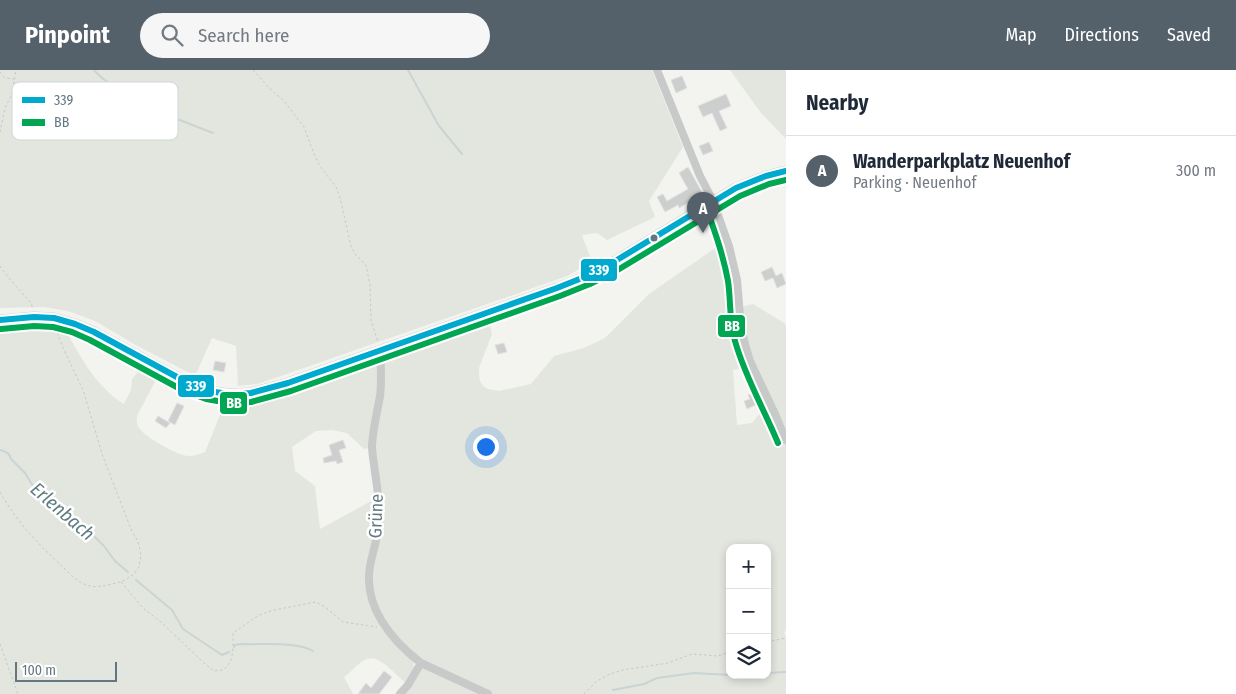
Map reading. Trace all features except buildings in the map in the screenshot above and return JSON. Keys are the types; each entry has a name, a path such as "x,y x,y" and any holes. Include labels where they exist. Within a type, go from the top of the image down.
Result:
{"main road":[{"path":"0,320 34,317 54,318 75,324 94,332 188,383 208,391 229,394 251,394 380,351 588,276 750,181 786,171"}],"street":[{"path":"657,70 700,176 713,201 729,246 735,271 741,328 746,348 750,361 786,440"},
{"name":"Grüne","path":"380,351 382,381 372,447 379,520 369,577 369,588 375,608 386,628 421,663 488,694"},
{"path":"400,694 408,685 421,663"}],"path":[{"path":"14,82 16,70"},
{"path":"254,70 270,89 284,101 304,127 317,160 336,187 351,246 355,254 366,266 370,284 371,320 380,351"},
{"path":"0,72 5,78 14,79"},
{"path":"0,132 5,108 12,94"},
{"path":"0,266 31,303 33,310 28,311"},
{"path":"0,492 20,524 38,544 82,584 92,587 120,582 134,574 139,567 141,555 138,542 102,457 83,390 63,348 54,318"},
{"path":"120,582 144,608 214,671 222,670 230,663 233,650 233,633 259,614 274,610 316,602 343,622 386,628"},
{"path":"771,641 786,638"},
{"path":"0,644 18,694"},
{"path":"584,694 597,681 623,670 668,664 692,654 718,656 726,653"}],"shaded area":[{"path":"0,70 652,70 683,147 649,201 655,217 607,240 597,233 582,235 592,262 567,276 257,384 238,386 236,346 212,338 195,376 95,321 68,311 44,307 0,308"},
{"path":"730,70 786,70 786,139 761,113"},
{"path":"721,244 729,263 734,309 753,304 786,326 786,433 747,342 741,344 748,367 733,370 737,425 752,423 760,413 770,408 786,442 786,631 784,632 786,637 786,694 489,694 414,662 413,674 407,684 383,663 372,658 361,662 344,677 353,694 0,694 0,330 64,328 97,380 124,404 131,390 132,379 142,367 159,374 138,414 138,426 148,437 163,446 178,453 191,456 205,452 226,400 260,397 486,319 492,334 479,368 480,381 488,389 499,391 531,384 554,356 584,348 605,338 649,294","holes":["332,430 347,433 364,449 374,447 377,498 320,529 315,486 295,471 292,447 316,431"]},
{"path":"425,666 486,694 403,694"}],"waterway":[{"path":"94,70 108,82"},
{"path":"408,70 439,126 462,154"},
{"path":"178,119 213,133"},
{"name":"Erlenbach","path":"0,450 8,454 25,473 38,494 46,502 70,516 90,532 115,561 128,572"},
{"name":"Erlenbach","path":"136,580 172,610 183,629 222,655 229,652"},
{"name":"Erlenbach","path":"234,647 241,644 278,644 298,646 313,651"},
{"path":"771,673 786,672"},
{"path":"613,690 644,684 657,678 694,673 726,675"}],"transit line":[{"name":"339","path":"0,320 34,317 54,318 75,324 94,332 188,383 208,391 229,394 251,393 288,383 587,276 612,263 736,188 766,176 786,171"},
{"name":"BB","path":"1,329 34,326 53,327 72,332 184,391 206,399 229,403 251,402 291,391 590,284 616,271 740,196 769,184 786,180"},
{"name":"BB","path":"705,204 726,271 735,341 749,380 778,443"}],"place":[{"name":"Wanderparkplatz Neuenhof","path":"703,233"}]}
